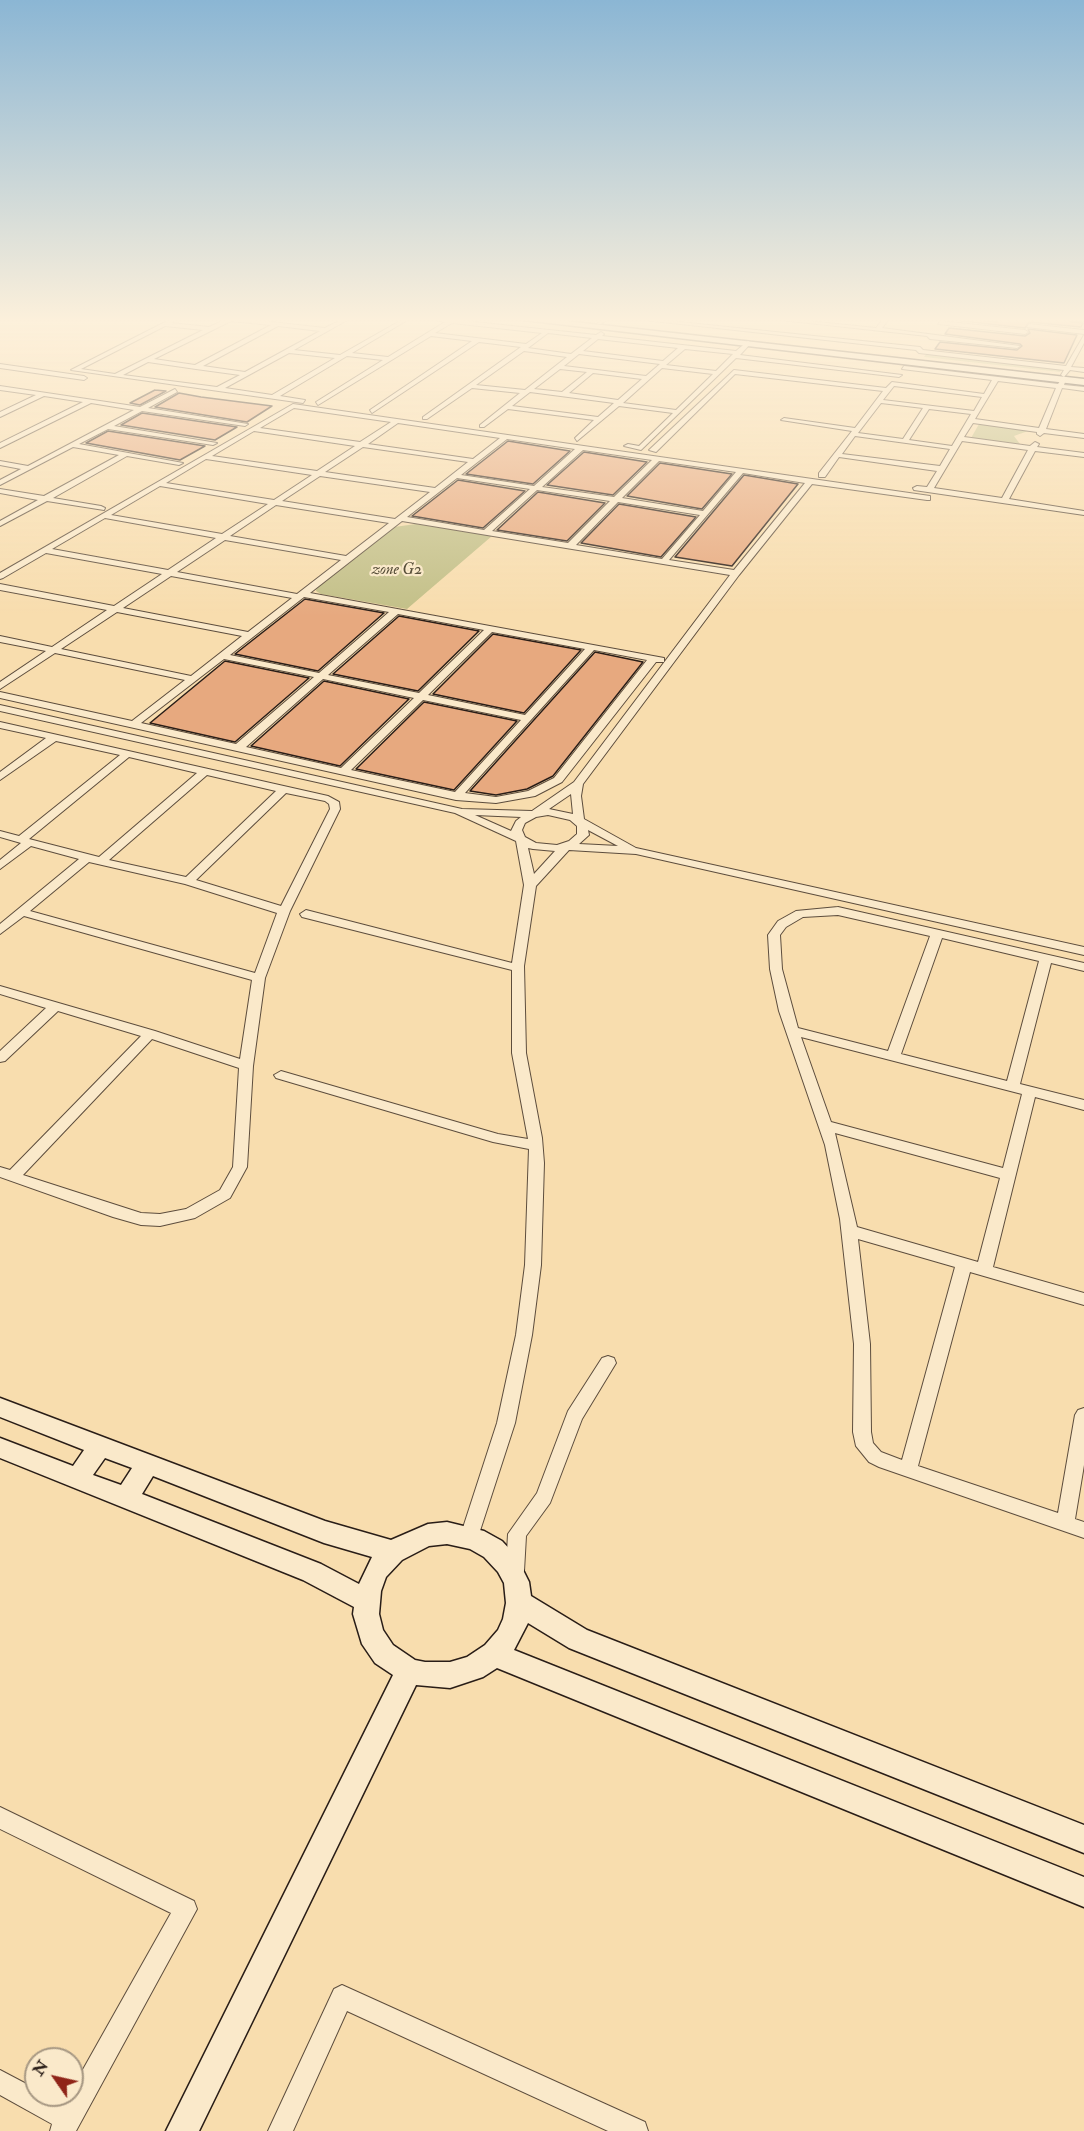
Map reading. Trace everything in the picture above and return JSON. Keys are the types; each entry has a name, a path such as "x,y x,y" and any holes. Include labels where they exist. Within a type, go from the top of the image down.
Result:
{"street":[{"path":"0,446 58,417"},
{"path":"0,483 126,417"},
{"path":"200,417 245,424"},
{"path":"0,576 45,550 179,462 254,417"},
{"path":"0,497 93,513 103,512 159,484 272,417"},
{"path":"372,417 811,480 928,494 1005,501 1082,512 1084,502"},
{"path":"421,417 598,442"},
{"path":"482,426 493,417"},
{"path":"587,417 599,419"},
{"path":"620,445 641,448 672,417"},
{"path":"687,417 653,450 822,475 928,494"},
{"path":"822,475 866,417"},
{"path":"905,441 920,417"},
{"path":"928,494 974,417"},
{"path":"1040,432 1046,417"},
{"path":"577,439 599,419"},
{"path":"784,420 955,448"},
{"path":"0,686 397,421"},
{"path":"971,422 1084,436"},
{"path":"108,427 213,443"},
{"path":"252,429 474,461"},
{"path":"1040,432 1052,438 1053,442 1034,446 1021,437 1040,432"},
{"path":"133,725 507,436"},
{"path":"960,439 1034,446 1084,455"},
{"path":"72,445 179,462"},
{"path":"1005,501 1034,446"},
{"path":"486,532 582,447"},
{"path":"0,524 126,454"},
{"path":"837,455 942,469"},
{"path":"206,457 437,491"},
{"path":"570,546 658,458"},
{"path":"0,463 29,468"},
{"path":"664,561 742,470"},
{"path":"455,476 704,513"},
{"path":"469,1537 506,1423 524,1335 533,1265 536,1211 535,1145 519,1053 516,1017 518,968 530,885 517,834 517,825 578,784 736,573 811,480"},
{"path":"159,484 486,532 736,573"},
{"path":"0,490 221,537 349,559"},
{"path":"1,566 93,513"},
{"path":"45,550 670,661"},
{"path":"0,586 249,635"},
{"path":"240,747 396,611"},
{"path":"344,771 490,628"},
{"path":"0,639 192,679"},
{"path":"456,797 592,647"},
{"path":"222,656 528,718"},
{"path":"0,695 456,797 484,800 508,799 531,794 558,780 654,658"},
{"path":"0,708 458,811 533,814 555,812 569,815 636,851"},
{"path":"0,725 334,802 335,808 284,911 259,978 246,1066 240,1167 225,1194 207,1206 175,1218 141,1219 7,1174 150,1034"},
{"path":"0,777 54,737"},
{"path":"0,866 25,841 126,754"},
{"path":"100,861 204,772"},
{"path":"530,885 566,846 583,835 584,830 579,821 576,802 578,784"},
{"path":"189,881 284,789"},
{"path":"458,811 541,848 566,846 636,851 1084,951"},
{"path":"0,834 87,858 189,881 284,911"},
{"path":"0,930 87,858"},
{"path":"1084,967 827,910 800,914 786,920 776,930 774,951 785,1011 825,1125 841,1182 850,1231 862,1344 862,1439 865,1446 875,1457 908,1471 1084,1530"},
{"path":"21,912 259,978"},
{"path":"306,914 518,968"},
{"path":"893,1056 938,933"},
{"path":"1012,1087 1046,958"},
{"path":"0,990 150,1034 246,1066"},
{"path":"0,1058 56,1006"},
{"path":"792,1031 1084,1105"},
{"path":"281,1075 498,1139 535,1145"},
{"path":"984,1270 1030,1091"},
{"path":"825,1125 1008,1175"},
{"path":"850,1231 1084,1298"},
{"path":"908,1471 964,1264"},
{"path":"608,1363 574,1416 544,1497 517,1534 518,1592 516,1621 507,1639 494,1654 474,1668 450,1675 426,1675 409,1671 384,1654 371,1635 366,1614 368,1591 377,1570 393,1552 428,1535 447,1533 469,1537 493,1549 507,1564 518,1592 578,1639 1084,1839"},
{"path":"0,1407 324,1532 393,1552"},
{"path":"1065,1523 1084,1415"},
{"path":"78,1478 100,1445"},
{"path":"0,1448 312,1572 367,1600"},
{"path":"127,1497 148,1464"},
{"path":"494,1654 1084,1892"},
{"path":"182,2131 409,1671"},
{"path":"0,1818 186,1909 65,2125 0,2082"},
{"path":"280,2131 342,1996 636,2131"}],"green space":[{"path":"979,424 1028,431 1014,436 1020,444 971,438"},
{"name":"zone G2","path":"416,524 492,536 407,609 321,594 316,591 317,587 394,527"}],"building":[{"path":"134,417 172,417 237,427 215,440 121,425"},
{"path":"219,417 254,417 247,422"},
{"path":"108,431 205,446 180,460 86,443"},
{"path":"508,441 570,451 533,484 466,474"},
{"path":"584,452 647,462 613,495 547,485"},
{"path":"660,463 732,474 702,509 627,496"},
{"path":"744,475 798,484 732,566 675,557"},
{"path":"458,480 525,491 483,528 412,516"},
{"path":"538,492 605,503 567,541 497,530"},
{"path":"619,504 696,517 661,557 581,543"},
{"path":"305,599 384,613 318,671 235,654"},
{"path":"399,616 479,631 418,691 333,674"},
{"path":"493,634 581,650 524,713 433,694"},
{"path":"595,652 643,662 553,776 527,789 496,795 470,791"},
{"path":"225,661 309,678 235,742 150,723"},
{"path":"324,681 409,699 340,766 251,746"},
{"path":"424,702 517,721 454,790 356,769"}]}
